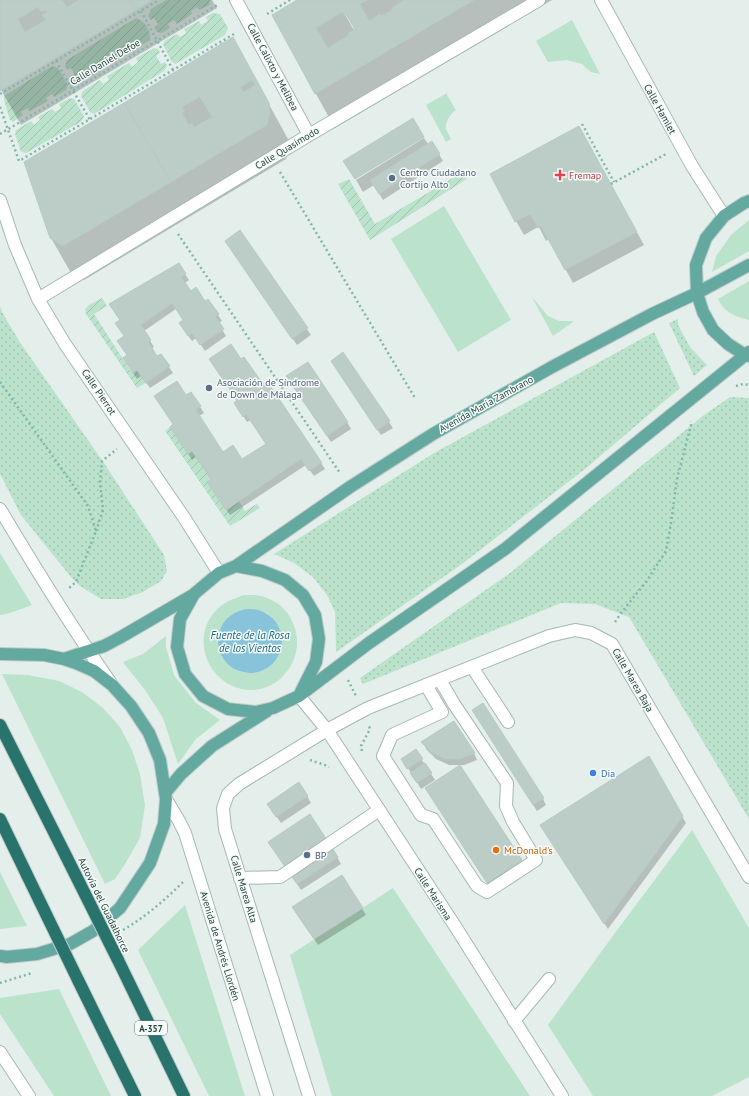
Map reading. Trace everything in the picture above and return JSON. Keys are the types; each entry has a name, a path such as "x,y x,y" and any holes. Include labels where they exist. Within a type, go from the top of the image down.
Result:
{"highway":[{"name":"Autovía del Guadalhorce","path":"2,729 118,960 184,1096"},
{"path":"0,818 135,1096"}],"main road":[{"path":"166,796 181,774 212,746 273,708 299,696 369,643 505,549 748,354 728,344 713,330 703,312 697,293 696,264 706,238 724,216 749,201"},
{"name":"Avenida María Zambrano","path":"194,594 219,573 236,566 350,487 433,434 545,370 749,265"},
{"path":"236,566 262,571 284,580 303,595 315,615 319,639 316,662 299,696"},
{"path":"194,594 180,619 177,647 185,674 203,696 228,709 256,712 273,708"},
{"path":"64,659 104,646 194,594"},
{"path":"0,654 44,655 64,659 94,671 112,685 131,706 149,733 160,760 166,796 164,824 157,847 150,863 120,908 93,931 70,944 37,954 7,957 0,956"}],"street":[{"name":"Calle Calixto y Melibea","path":"236,0 309,135"},
{"name":"Calle Quasimodo","path":"38,300 309,135 539,0"},
{"name":"Calle Hamlet","path":"601,0 692,166 724,216"},
{"name":"Calle Pierrot","path":"0,200 15,245 38,300 65,344 219,573"},
{"path":"0,509 55,599 112,685"},
{"name":"Calle Marea Baja","path":"327,730 368,708 548,636 574,630 591,633 612,644 749,877"},
{"path":"472,667 508,722"},
{"path":"426,685 442,712 421,723 392,735 383,756 421,815 433,818 477,886 487,892 536,860 513,822 506,806 507,782 454,704 440,680"},
{"name":"Calle Marisma","path":"299,696 327,730 459,933 562,1096"},
{"name":"Calle Marea Alta","path":"309,1096 225,829 223,808 228,794 239,784 327,730"},
{"name":"Avenida de Andrés Llordén","path":"166,796 185,833 267,1096"},
{"path":"240,878 280,876 379,810"},
{"path":"514,1021 549,979"},
{"path":"0,1052 29,1096"}],"path":[{"path":"0,94 159,0"},
{"path":"267,14 290,0"},
{"name":"Calle Daniel Defoe","path":"0,134 218,4"},
{"path":"141,10 173,70"},
{"path":"0,107 19,161 234,34"},
{"path":"56,61 90,120"},
{"path":"582,124 612,183 649,163"},
{"path":"271,158 416,398"},
{"path":"168,220 350,487"},
{"path":"0,382 88,506 96,532"},
{"path":"616,622 646,582 666,551 677,479 691,426 691,419"},
{"path":"55,599 76,582 104,510 100,483 102,461 130,439"}],"green space":[{"path":"166,0 211,0 209,5 199,10 197,7 191,11 192,14 177,24 174,20 168,24 170,28 162,33 157,32 154,27 158,24 154,18 151,20 148,16 151,9"},
{"path":"213,13 220,14 228,28 225,35 175,64 172,62 163,44 166,40 177,34 180,37 186,33 184,29 199,21 201,25 208,21 206,17"},
{"path":"136,18 142,21 147,27 150,33 150,40 127,54 123,50 118,54 120,58 102,68 99,65 92,70 95,73 78,82 73,81 70,77 74,74 71,68 67,70 65,66 67,60"},
{"path":"572,20 600,74 591,72 582,64 567,60 548,62 536,41"},
{"path":"154,48 158,49 160,53 156,56 161,64 165,62 167,66 164,71 94,114 90,112 81,96 83,91 100,80 103,84 109,80 107,76 129,63 132,67 138,62 136,58"},
{"path":"52,66 58,68 68,85 66,90 54,97 52,94 46,98 48,101 30,111 27,108 21,112 23,115 13,122 10,120 4,96"},
{"path":"447,93 456,110 450,116 446,124 446,129 451,139 446,142 426,105"},
{"path":"70,98 74,99 84,116 82,121 26,153 21,152 15,134 16,130 31,121 34,125 40,120 38,117 52,109 55,112 61,108 59,104"},
{"path":"463,172 467,179 370,240 338,184 349,179 375,224"},
{"path":"444,206 511,320 458,352 391,239"},
{"path":"749,220 749,251 712,272 716,256 731,235"},
{"path":"749,281 749,320 727,311 718,299"},
{"path":"532,297 548,316 559,321 573,322 553,336"},
{"path":"102,298 107,306 94,314 132,373 137,370 146,383 137,388 86,314 85,309 89,305"},
{"path":"0,306 19,341 106,466 164,555 167,571 161,581 143,592 123,599 101,599 80,586 21,515 0,474"},
{"path":"678,319 678,325 690,347 707,365 694,376 669,323"},
{"path":"654,332 680,388 585,469 462,564 336,652 335,612 327,595 313,577 294,563 274,554 434,453"},
{"path":"730,397 749,398 749,819 629,617 595,604 561,603 363,684 360,678 510,573 704,415"},
{"path":"170,427 188,454 192,451 211,479 207,482 239,501 245,511 257,504 260,508 230,526 165,431"},
{"path":"0,553 32,605 0,615"},
{"path":"244,595 256,595 270,599 281,607 290,617 295,629 297,641 296,654 290,667 281,678 269,686 254,690 238,688 224,682 214,671 207,659 204,645 205,630 211,617 222,605 230,600","holes":["266,613 278,626 280,632 280,653 265,670 248,673 241,672 230,665 225,659 219,646 218,638"]},
{"path":"166,636 166,647 174,675 196,703 220,720 196,739 178,764 163,718 145,690 123,662 143,654"},
{"path":"2,674 28,675 59,681 82,692 103,708 120,727 132,750 140,774 145,805 140,838 115,879 105,884"},
{"path":"692,830 749,928 749,1077 712,1096 593,1096 548,1025"},
{"path":"0,872 27,926 0,929"},
{"path":"393,888 530,1096 332,1096 290,955"},
{"path":"185,905 245,1096 209,1096 138,950"},
{"path":"59,989 111,1096 54,1096 0,1014 0,998"}],"water":[{"name":"Fuente de la Rosa de los Vientos","path":"250,609 268,615 276,623 282,641 276,659 268,667 250,673 232,667 224,659 218,641 224,623 232,615"}],"building":[{"path":"0,0 62,0 67,7 79,0 130,0 136,10 0,91","holes":["38,7 41,12 46,10 47,12 42,15 46,20 25,32 18,19"]},
{"path":"130,0 152,0 136,10"},
{"path":"297,0 367,0 360,4 369,21 380,14 381,16 392,10 391,8 404,0 474,0 315,94 272,15","holes":["342,12 343,14 345,13 355,29 348,33 349,35 328,48 316,28"]},
{"path":"233,37 269,103 270,113 267,125 171,182 124,103","holes":["252,80 255,85 244,92 240,87","200,97 212,117 194,127 192,123 189,125 182,113 185,111 182,107"]},
{"path":"124,103 171,182 63,246 50,238 24,162"},
{"path":"413,118 424,137 355,179 343,161"},
{"path":"579,126 637,232 565,270 541,226 538,228 530,214 515,222 490,174"},
{"path":"432,141 440,154 379,194 370,180"},
{"path":"240,230 308,328 292,339 225,241"},
{"path":"179,263 186,274 181,277 191,291 196,287 205,301 208,299 219,314 215,316 224,329 200,345 192,333 188,336 179,323 183,320 172,303 141,325 151,340 148,342 157,356 161,354 170,366 146,383 137,370 133,373 123,358 127,355 117,341 124,336 115,323 120,320 109,304"},
{"path":"231,344 241,359 244,357 263,384 267,381 322,463 309,471 301,459 226,510 207,482 211,479 192,451 188,454 170,427 173,424 154,396 177,381 186,395 191,392 201,406 196,410 223,452 233,445 242,459 266,444 246,414 243,417 234,403 237,400 209,359"},
{"path":"343,352 390,421 377,430 331,361"},
{"path":"308,362 348,422 327,436 286,376"},
{"path":"483,703 544,798 533,805 472,710"},
{"path":"454,721 475,753 460,759 445,759 431,752 421,742"},
{"path":"416,749 423,759 407,769 401,759"},
{"path":"649,756 683,816 604,924 540,825"},
{"path":"425,763 432,773 417,783 410,773"},
{"path":"460,765 522,860 487,883 425,788"},
{"path":"299,782 308,796 276,817 267,804"},
{"path":"310,814 338,857 297,884 268,842"},
{"path":"342,875 363,908 314,939 292,907"}],"place":[{"name":"Fremap","path":"560,175"},
{"name":"Centro Ciudadano Cortijo Alto","path":"392,178"},
{"name":"Asociación de Síndrome de Down de Málaga","path":"209,388"},
{"name":"Dia","path":"593,773"},
{"name":"McDonald's","path":"496,850"},
{"name":"BP","path":"307,855"}]}
